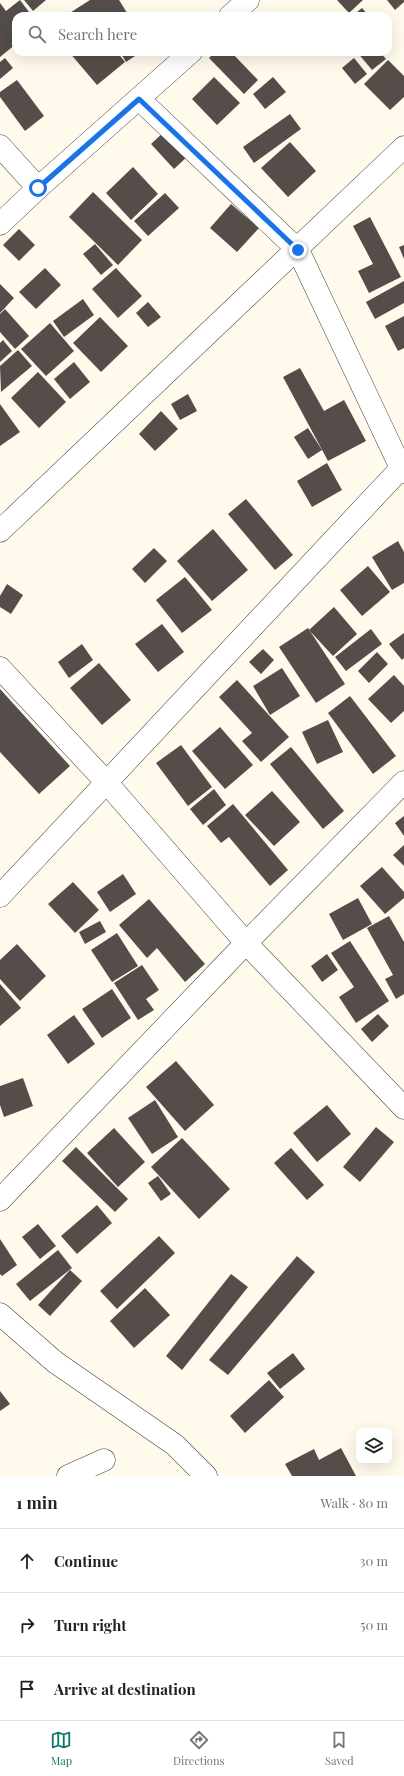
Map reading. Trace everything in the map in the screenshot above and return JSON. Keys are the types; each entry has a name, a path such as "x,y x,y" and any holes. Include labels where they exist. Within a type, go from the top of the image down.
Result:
{"street":[{"path":"234,12 248,0"},
{"path":"0,224 38,188 187,56"},
{"path":"0,896 403,468 298,250 139,99"},
{"path":"0,146 38,188"},
{"path":"0,531 298,250 404,147"},
{"path":"0,668 107,783 246,943 404,1108"},
{"path":"0,1200 246,943 404,782"},
{"path":"0,1314 54,1362 175,1444 206,1476"},
{"path":"68,1476 104,1460"}],"building":[{"path":"20,0 29,12 12,12 12,47 0,57 0,3 6,11"},
{"path":"24,0 46,0 33,11"},
{"path":"90,0 119,0 126,12 71,12"},
{"path":"337,0 363,0 350,12 348,12"},
{"path":"387,0 404,0 404,2 395,10"},
{"path":"362,8 366,12 357,12"},
{"path":"72,56 120,56 125,62 97,85"},
{"path":"122,56 135,56 126,62"},
{"path":"211,56 235,56 258,80 244,94 209,58"},
{"path":"360,56 383,56 386,59 372,70"},
{"path":"5,58 13,68 0,79 0,62"},
{"path":"354,58 367,74 355,84 342,68"},
{"path":"388,60 404,76 404,97 390,110 364,84"},
{"path":"214,77 240,103 217,125 192,99"},
{"path":"273,77 286,92 265,109 253,94"},
{"path":"17,80 44,116 25,131 0,97 0,92"},
{"path":"290,114 301,129 254,163 243,147"},
{"path":"166,130 189,155 174,169 151,144"},
{"path":"290,142 316,171 288,197 261,168"},
{"path":"133,167 158,194 131,220 106,193"},
{"path":"93,192 142,240 118,265 69,217"},
{"path":"165,193 179,208 148,236 134,221"},
{"path":"231,204 259,228 237,252 210,228"},
{"path":"370,217 401,277 369,293 358,271 373,264 353,226"},
{"path":"19,229 35,245 19,261 3,245"},
{"path":"95,244 113,265 101,275 83,254"},
{"path":"404,245 404,259 399,247"},
{"path":"45,268 61,285 36,309 19,292"},
{"path":"116,268 142,296 118,318 92,289"},
{"path":"404,281 404,303 375,319 366,302"},
{"path":"0,284 14,298 0,313"},
{"path":"83,299 94,315 64,337 53,321"},
{"path":"148,302 161,317 148,327 136,313"},
{"path":"5,309 29,336 15,349 0,332 0,314"},
{"path":"404,316 404,348 398,351 385,326"},
{"path":"100,317 128,346 101,372 73,343"},
{"path":"50,323 74,351 46,376 21,349"},
{"path":"3,340 12,351 0,362 0,343"},
{"path":"18,350 32,366 1,392 0,366"},
{"path":"74,362 90,382 70,399 54,379"},
{"path":"300,368 324,411 344,400 366,441 328,461 283,377"},
{"path":"38,372 66,402 39,428 11,398"},
{"path":"188,394 197,411 180,420 171,404"},
{"path":"0,404 20,432 0,446"},
{"path":"161,411 178,429 155,451 139,434"},
{"path":"308,428 322,450 308,459 294,437"},
{"path":"327,463 342,490 312,507 297,481"},
{"path":"246,499 293,555 275,570 228,514"},
{"path":"213,529 248,570 212,601 177,561"},
{"path":"398,541 404,552 404,583 392,590 372,557"},
{"path":"154,548 167,561 145,583 132,569"},
{"path":"368,566 390,592 362,616 340,590"},
{"path":"185,577 212,610 182,633 156,600"},
{"path":"7,584 23,595 11,614 0,607 0,596"},
{"path":"334,607 357,634 333,656 309,630"},
{"path":"162,624 184,652 158,672 135,644"},
{"path":"308,628 345,684 316,703 279,647"},
{"path":"371,629 382,644 346,671 335,657"},
{"path":"404,633 404,658 402,660 389,644"},
{"path":"82,644 93,660 69,678 58,662"},
{"path":"263,649 274,660 261,674 249,662"},
{"path":"377,652 388,664 369,683 358,671"},
{"path":"99,663 131,700 102,725 70,688"},
{"path":"282,668 300,696 270,715 253,686"},
{"path":"394,675 404,686 404,711 391,723 368,699"},
{"path":"237,680 289,737 261,762 242,741 252,733 219,697"},
{"path":"0,689 70,766 39,794 0,752"},
{"path":"350,696 396,756 373,774 328,713"},
{"path":"328,720 343,752 317,764 302,732"},
{"path":"220,727 253,765 225,789 192,751"},
{"path":"181,745 212,787 188,806 156,763"},
{"path":"291,747 344,811 323,829 270,764"},
{"path":"214,789 226,805 203,825 190,809"},
{"path":"272,791 300,822 274,846 245,815"},
{"path":"233,804 288,870 270,886 229,837 221,843 207,826"},
{"path":"404,816 404,836 395,823"},
{"path":"404,845 404,866 393,855"},
{"path":"382,867 404,892 404,898 385,914 360,886"},
{"path":"123,874 136,894 110,912 97,892"},
{"path":"73,882 99,910 75,933 48,904"},
{"path":"358,898 372,924 343,940 329,914"},
{"path":"149,899 205,964 185,982 157,948 147,958 119,925"},
{"path":"389,916 404,942 404,994 396,999 385,979 393,975 367,928"},
{"path":"100,921 106,932 85,944 79,932"},
{"path":"117,933 138,966 112,982 91,950"},
{"path":"350,941 389,1001 356,1023 339,997 354,987 331,953"},
{"path":"17,944 46,976 20,1001 0,979 0,960"},
{"path":"327,954 338,970 322,982 311,966"},
{"path":"142,965 159,990 146,999 154,1010 138,1020 114,983"},
{"path":"0,984 21,1008 0,1026"},
{"path":"112,989 131,1018 102,1038 82,1009"},
{"path":"378,1014 389,1026 372,1042 361,1029"},
{"path":"74,1015 95,1044 68,1064 47,1035"},
{"path":"176,1061 214,1105 185,1131 146,1087"},
{"path":"23,1078 33,1106 4,1117 0,1105 0,1086"},
{"path":"155,1100 178,1137 152,1154 128,1118"},
{"path":"327,1105 351,1134 317,1162 293,1133"},
{"path":"376,1127 394,1142 360,1182 343,1167"},
{"path":"114,1128 145,1162 118,1187 87,1153"},
{"path":"182,1138 230,1189 199,1219 151,1167"},
{"path":"76,1147 128,1199 115,1212 62,1161"},
{"path":"291,1148 324,1185 307,1200 274,1163"},
{"path":"158,1176 171,1194 161,1201 148,1183"},
{"path":"97,1205 112,1223 77,1254 61,1236"},
{"path":"38,1224 56,1246 40,1259 22,1237"},
{"path":"159,1236 175,1253 117,1309 100,1291"},
{"path":"0,1239 17,1265 2,1276 0,1274"},
{"path":"58,1250 72,1268 30,1301 16,1284"},
{"path":"297,1256 315,1272 228,1375 209,1360"},
{"path":"70,1270 82,1281 50,1316 38,1305"},
{"path":"231,1274 248,1287 182,1370 166,1356"},
{"path":"145,1288 170,1315 134,1348 110,1321"},
{"path":"293,1353 305,1369 280,1389 267,1373"},
{"path":"269,1380 284,1397 245,1433 230,1416"},
{"path":"0,1391 10,1404 0,1411"},
{"path":"341,1448 356,1476 292,1476 285,1464 314,1449 319,1460"}],"route":[{"path":"38,188 139,99 298,250"}]}
